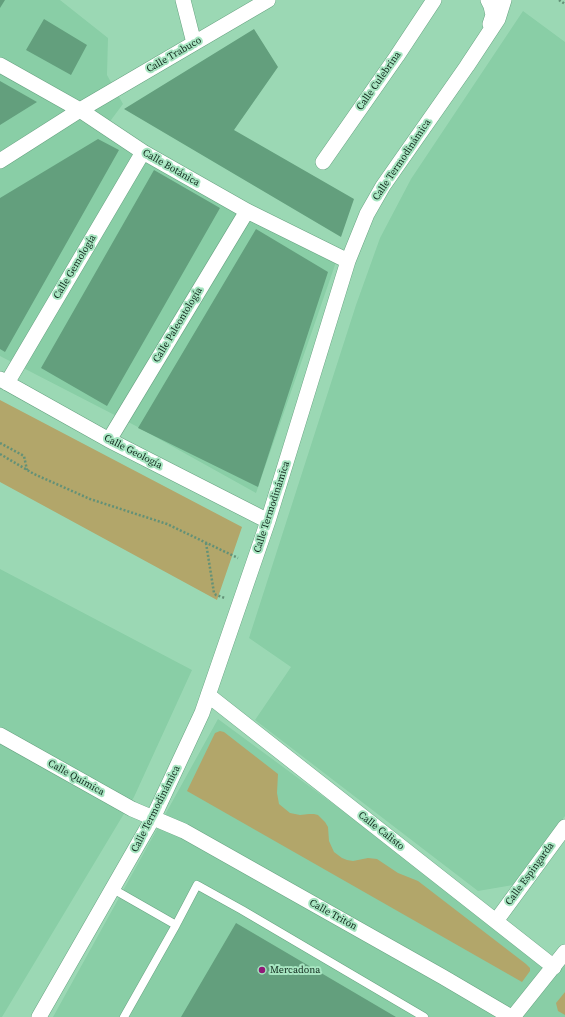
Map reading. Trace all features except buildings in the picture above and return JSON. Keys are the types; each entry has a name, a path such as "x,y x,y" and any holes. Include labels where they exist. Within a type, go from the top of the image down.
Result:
{"street":[{"path":"183,0 194,43"},
{"name":"Calle Trabuco","path":"0,161 80,110 268,0"},
{"name":"Calle Culebrina","path":"323,162 434,0"},
{"path":"483,42 493,15 488,0"},
{"name":"Calle Termodinámica","path":"39,1017 153,818 202,713 268,521 348,261 367,214 383,186 498,19 504,0"},
{"name":"Calle Botánica","path":"0,65 80,110 144,152 247,211 348,261"},
{"name":"Calle Gemología","path":"4,381 144,152"},
{"name":"Calle Paleontología","path":"109,440 247,211"},
{"name":"Calle Geología","path":"4,381 109,440 268,521"},
{"name":"Calle Calisto","path":"208,695 554,967"},
{"name":"Calle Química","path":"0,735 132,809 153,818"},
{"name":"Calle Tritón","path":"153,818 184,831 512,1017"},
{"name":"Calle Espingarda","path":"496,921 565,827"},
{"path":"512,1017 565,952"}],"lane":[{"path":"124,1017 176,925 196,885 242,910 424,1017"},
{"path":"113,889 176,925"}],"path":[{"path":"560,0 565,4"},
{"path":"0,443 24,456 27,470"},
{"path":"1,455 34,474 90,499 167,524 238,558"},
{"path":"206,542 214,592 216,595 226,598"}],"shaded area":[{"path":"0,0 60,0 108,38 107,75 123,104 108,124 336,262 256,493 134,425 0,356"},
{"path":"523,11 565,42 565,816 513,885 478,891 255,720 291,667 249,638 356,305 380,238 411,179"},
{"path":"0,400 242,527 217,600 0,482"},
{"path":"0,569 192,670 134,797 2,1017 0,1017"},
{"path":"218,719 560,971 565,964 565,1017 53,1017"},
{"path":"220,731 224,732 278,774 277,793 279,804 290,813 300,815 318,815 325,822 328,827 329,841 334,852 342,858 353,861 368,858 377,859 398,873 418,881 526,964 530,968 530,971 522,982 187,791 215,733"},
{"path":"565,992 565,1015 558,1011 556,1003"}],"place":[{"name":"Mercadona","path":"262,970"}]}
